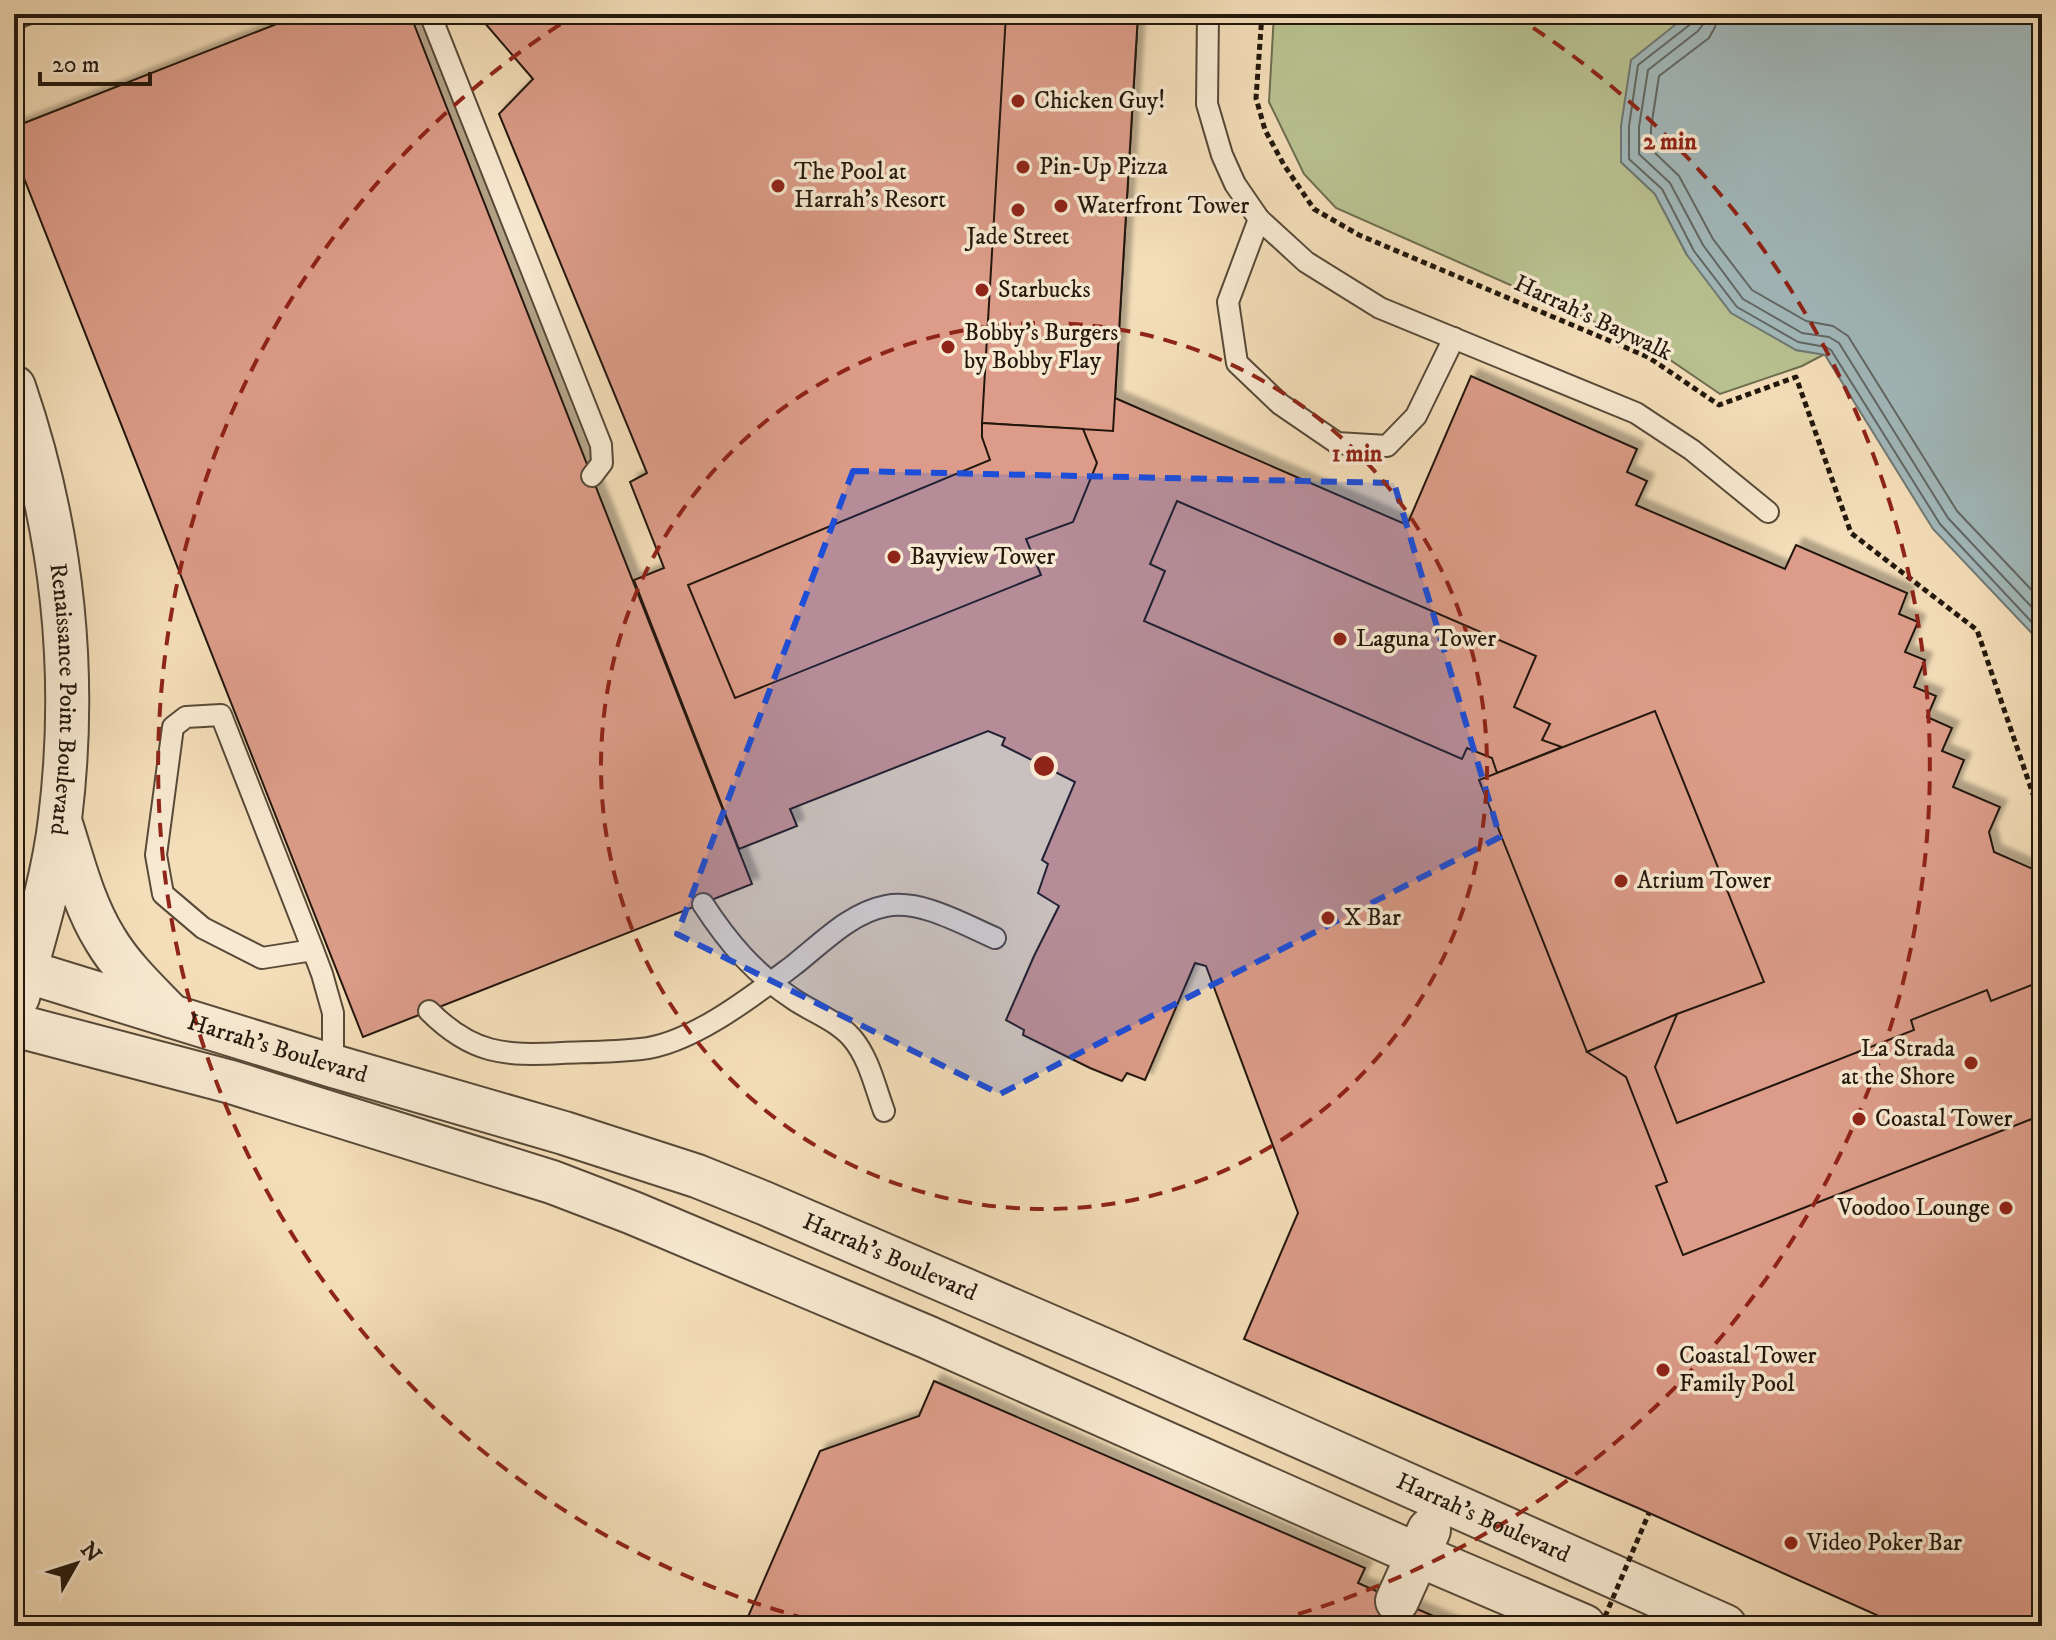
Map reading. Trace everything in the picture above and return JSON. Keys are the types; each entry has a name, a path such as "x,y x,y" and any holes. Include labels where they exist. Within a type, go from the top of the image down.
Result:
{"street":[{"name":"Renaissance Point Boulevard","path":"14,387 37,459 56,547 63,601 67,702 60,821 51,872 14,1014"},
{"path":"60,821 84,896 106,941 171,1017"},
{"name":"Harrah's Boulevard","path":"25,971 634,1155 724,1187 1121,1357 1725,1626"},
{"name":"Harrah's Boulevard","path":"14,1025 231,1082 552,1182 633,1213 1584,1626"},
{"path":"807,1286 830,1232"},
{"path":"1397,1601 1442,1500"}],"lane":[{"path":"14,19 27,14"},
{"path":"430,14 601,445 602,463 592,476"},
{"path":"1208,14 1207,104 1222,155 1235,184 1259,219 1306,262 1380,308 1636,413 1692,450 1768,512"},
{"path":"1259,219 1228,302 1237,363 1280,404 1337,443 1387,446 1416,416 1454,338"},
{"path":"313,950 262,958 203,928 163,894 156,855 157,841 173,727 186,717 221,715 313,950 322,974 333,1013 333,1066"},
{"path":"703,904 733,948 750,966 796,1000 839,1025 853,1039 865,1057 884,1111"},
{"path":"429,1011 461,1038 498,1052 532,1054 643,1049 690,1035 771,982 853,919 886,905 917,905 995,938"}],"path":[{"name":"Harrah's Baywalk","path":"1262,14 1256,98 1265,130 1314,209 1359,235 1648,357 1719,405 1796,377 1851,533 1977,630 2037,806 2042,808"},
{"path":"1601,1626 1649,1513"}],"highlighted area":[{"path":"853,471 1394,483 1500,837 1000,1094 677,934"}],"green space":[{"path":"1274,14 1693,14 1680,21 1621,162 1655,194 1687,255 1796,350 1825,354 1802,366 1720,394 1651,347 1336,208 1304,174 1269,102"}],"water":[{"path":"1693,14 2042,14 2042,644 1933,529 1825,355 1796,350 1731,313 1687,255 1655,194 1621,162 1621,126 1631,60"}],"building":[{"path":"302,14 410,14 752,884 363,1037 14,153 14,127"},
{"path":"477,14 1138,14 1115,398 1407,525 1471,376 1637,449 1627,472 1647,481 1636,505 1785,569 1796,545 1907,593 1899,614 1918,622 1905,652 1925,660 1914,687 1936,696 1927,717 1952,728 1942,751 1964,760 1953,787 2000,807 1989,832 1994,852 2042,873 2042,1626 1901,1626 1638,1508 1244,1339 1298,1213 1206,966 1195,963 1145,1080 1127,1073 1122,1081 1090,1068 1023,1035 1024,1030 1006,1020 1059,906 1038,893 1048,864 1042,860 1075,782 1002,745 1005,738 988,731 790,809 797,826 739,849 634,580 664,568 630,482 647,473 499,114 533,79"},
{"name":"Waterfront Tower","path":"1006,14 1138,14 1113,431 982,423"},
{"name":"Bayview Tower","path":"982,423 1083,429 1097,463 1073,522 1026,539 1041,575 735,698 688,585 990,460 982,437"},
{"name":"Laguna Tower","path":"1177,501 1536,656 1514,707 1550,724 1542,740 1562,747 1497,773 1492,758 1467,748 1462,759 1144,621 1165,571 1150,564"},
{"name":"Atrium Tower","path":"1655,711 1764,982 1587,1052 1479,780"},
{"name":"Coastal Tower","path":"2042,981 2042,1115 1683,1255 1656,1186 1667,1182 1626,1077 1587,1052 1677,1014 1655,1067 1677,1123 1914,1030 1911,1020 1987,990 1991,1001"},
{"path":"934,1381 1365,1568 1358,1583 1456,1626 744,1626 820,1451 919,1416"}],"place":[{"name":"Chicken Guy!","path":"1018,101"},
{"name":"Pin-Up Pizza","path":"1023,167"},
{"name":"The Pool at Harrah's Resort","path":"778,186"},
{"name":"Waterfront Tower","path":"1061,206"},
{"name":"Jade Street","path":"1018,210"},
{"name":"Starbucks","path":"982,290"},
{"name":"Bobby's Burgers by Bobby Flay","path":"948,347"},
{"name":"Bayview Tower","path":"894,557"},
{"name":"Laguna Tower","path":"1340,639"},
{"name":"Atrium Tower","path":"1621,881"},
{"name":"X Bar","path":"1328,918"},
{"name":"La Strada at the Shore","path":"1971,1063"},
{"name":"Coastal Tower","path":"1859,1119"},
{"name":"Voodoo Lounge","path":"2006,1208"},
{"name":"Coastal Tower Family Pool","path":"1663,1370"},
{"name":"Video Poker Bar","path":"1791,1543"}]}
